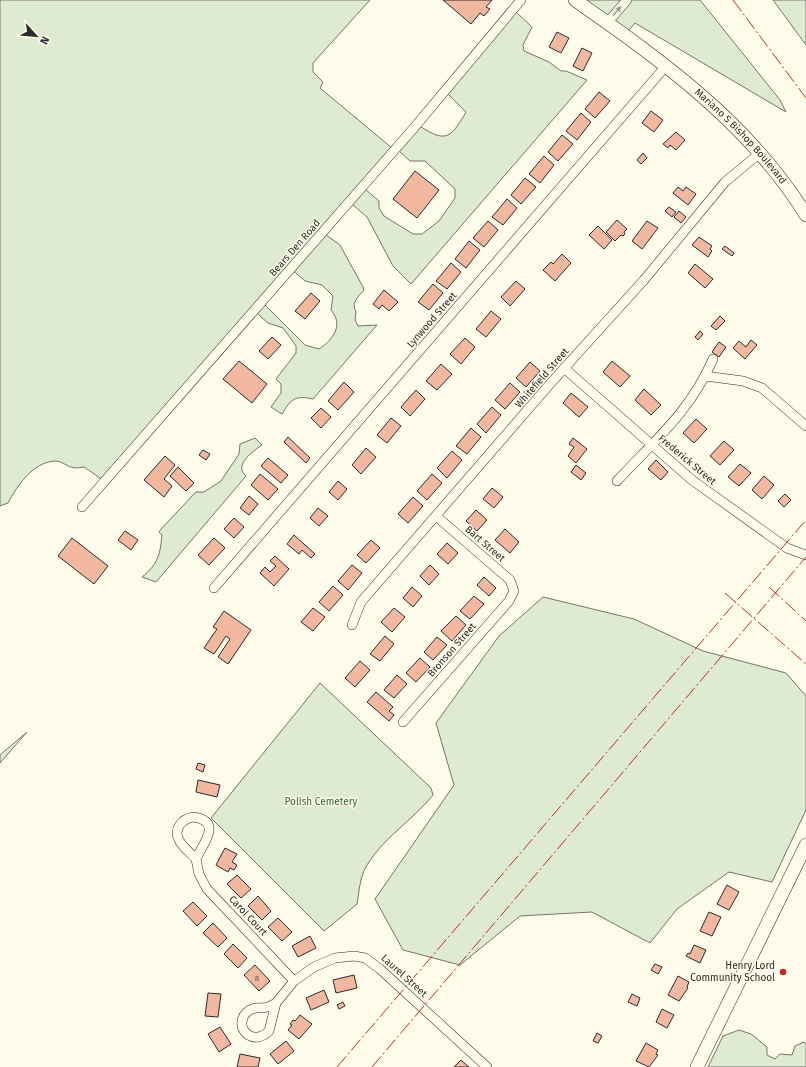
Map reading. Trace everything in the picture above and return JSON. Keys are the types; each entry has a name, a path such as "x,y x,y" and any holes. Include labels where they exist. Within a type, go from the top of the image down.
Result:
{"main road":[{"name":"Mariano S Bishop Boulevard","path":"575,0 666,66 714,106 760,153 806,215"},
{"path":"697,1067 806,844"}],"street":[{"name":"Bears Den Road","path":"82,507 413,129 521,0"},
{"path":"607,23 627,0"},
{"name":"Lynwood Street","path":"214,588 666,66"},
{"name":"Whitefield Street","path":"352,625 361,602 564,368 644,280 725,182 760,153"},
{"path":"617,481 686,408 713,359"},
{"name":"Frederick Street","path":"564,368 692,480 787,548 806,555"},
{"path":"705,376 743,381 762,388 806,426"},
{"name":"Bart Street","path":"436,516 510,580 514,591"},
{"name":"Bronson Street","path":"403,722 509,602 514,591"},
{"name":"Carol Court","path":"196,859 199,874 207,888 294,981"},
{"name":"Laurel Street","path":"276,1002 294,981 314,967 335,958 354,956 365,958 380,969 487,1067"}],"green space":[{"path":"0,0 370,0 313,63 313,72 323,82 320,88 392,148 365,189 379,201 379,208 384,216 413,234 422,234 439,221 455,198 455,189 425,161 410,161 398,150 415,123 439,136 450,134 455,129 466,112 444,90 516,12 532,27 523,45 524,51 549,62 561,71 566,71 587,80 411,284 393,266 367,217 352,204 322,232 340,245 363,287 364,290 354,303 356,312 355,320 358,326 377,325 313,399 294,399 282,414 271,407 281,393 281,384 276,379 296,353 296,346 283,328 268,323 253,310 103,480 84,467 74,468 59,461 47,462 33,470 16,489 8,503 0,506","holes":["290,268 305,281 322,285 333,296 331,310 337,321 337,327 329,341 319,349 305,345 261,301"]},
{"path":"570,0 700,0 780,100 786,112 635,23 625,35"},
{"path":"773,0 806,0 806,45"},
{"path":"255,438 262,445 243,463 243,472 246,476 156,582 142,577 152,568 157,559 162,535 159,532 162,528 196,492 204,492 221,481 239,454 240,444"},
{"path":"543,597 634,619 703,651 786,673 806,696 806,810 772,882 729,872 677,909 650,943 592,912 520,916 460,965 403,950 375,899 454,785 436,723 499,636"},
{"name":"Polish Cemetery","path":"320,683 431,788 433,795 381,846 367,865 360,884 357,904 324,931 211,818"},
{"path":"27,732 0,763 0,755"},
{"path":"739,1030 751,1034 767,1047 767,1055 775,1059 780,1054 792,1055 795,1046 804,1042 806,1044 806,1067 708,1067 723,1036"}],"building":[{"path":"443,0 492,0 486,7 490,9 484,16 480,13 471,24"},
{"path":"557,32 569,38 561,53 549,47"},
{"path":"582,48 592,53 583,71 573,66"},
{"path":"599,92 610,101 595,118 585,109"},
{"path":"651,111 663,120 654,132 642,123"},
{"path":"581,113 591,122 577,140 566,131"},
{"path":"676,132 685,140 676,150 670,145 668,148 663,144"},
{"path":"562,135 573,144 558,161 548,152"},
{"path":"643,153 647,158 641,164 637,160"},
{"path":"544,156 554,165 540,183 529,174"},
{"path":"415,171 439,190 417,218 393,199"},
{"path":"525,178 536,187 521,204 511,195"},
{"path":"678,187 683,191 686,187 696,194 688,205 673,193"},
{"path":"507,199 517,208 503,225 492,217"},
{"path":"669,207 676,212 672,217 665,211"},
{"path":"679,211 686,217 681,223 674,217"},
{"path":"617,220 627,229 623,236 621,235 615,241 606,232"},
{"path":"488,221 498,230 484,247 473,238"},
{"path":"647,221 658,228 642,249 632,241"},
{"path":"598,226 612,240 604,249 589,235"},
{"path":"699,237 712,246 710,249 712,251 708,257 692,245"},
{"path":"469,241 480,250 466,268 455,259"},
{"path":"725,246 734,253 732,256 722,249"},
{"path":"562,254 571,263 555,281 543,270 551,262 553,264"},
{"path":"451,263 461,272 447,289 436,281"},
{"path":"695,264 713,279 705,288 688,273"},
{"path":"516,281 525,289 510,306 501,297"},
{"path":"433,284 443,293 429,310 418,302"},
{"path":"384,290 398,302 389,311 382,305 379,309 373,304"},
{"path":"311,293 320,301 305,319 295,311"},
{"path":"491,311 501,319 486,337 476,329"},
{"path":"720,316 725,321 716,330 711,326"},
{"path":"700,331 703,334 698,340 695,337"},
{"path":"272,337 281,345 268,359 259,351"},
{"path":"465,338 475,347 461,364 450,354"},
{"path":"751,340 757,345 745,359 733,348 739,341 746,347"},
{"path":"719,342 726,347 719,357 712,352"},
{"path":"239,361 267,384 252,403 223,379"},
{"path":"612,361 630,376 620,387 603,372"},
{"path":"530,362 540,371 526,387 516,378"},
{"path":"441,364 452,374 437,390 426,381"},
{"path":"344,382 354,392 338,410 328,401"},
{"path":"510,383 520,392 505,409 495,400"},
{"path":"644,389 661,405 651,415 635,400"},
{"path":"416,390 425,399 410,416 401,407"},
{"path":"571,393 588,407 579,417 563,403"},
{"path":"492,407 501,415 486,433 477,424"},
{"path":"321,408 331,417 321,428 311,418"},
{"path":"391,418 401,426 387,443 377,435"},
{"path":"696,419 707,429 694,443 683,433"},
{"path":"471,428 481,437 467,454 456,446"},
{"path":"288,437 310,458 306,463 284,442"},
{"path":"573,438 587,449 576,463 568,456 574,447 569,444"},
{"path":"724,441 734,450 720,465 710,456"},
{"path":"366,448 376,457 361,474 352,465"},
{"path":"203,450 210,454 206,460 199,455"},
{"path":"452,451 462,460 447,478 437,468"},
{"path":"165,456 175,465 164,479 172,486 164,497 144,480"},
{"path":"268,458 288,475 281,483 261,466"},
{"path":"656,460 668,472 661,480 648,469"},
{"path":"740,464 751,473 739,486 728,477"},
{"path":"576,465 586,473 581,480 571,472"},
{"path":"178,467 194,483 186,491 170,476"},
{"path":"260,474 278,489 268,500 251,485"},
{"path":"432,474 442,483 427,500 417,491"},
{"path":"764,476 774,485 762,499 752,490"},
{"path":"338,481 347,489 338,500 329,492"},
{"path":"492,488 503,497 494,508 483,499"},
{"path":"785,494 791,500 784,507 778,501"},
{"path":"249,496 258,504 249,515 240,508"},
{"path":"413,497 423,506 408,523 398,514"},
{"path":"318,508 328,516 319,526 310,518"},
{"path":"476,510 487,520 477,531 466,521"},
{"path":"234,518 244,527 234,538 224,529"},
{"path":"505,529 519,542 510,553 495,540"},
{"path":"125,531 138,540 131,550 118,540"},
{"path":"294,535 315,554 311,558 302,550 299,554 287,544"},
{"path":"72,538 108,566 94,584 58,556"},
{"path":"214,538 225,548 209,565 198,555"},
{"path":"371,540 380,548 366,563 357,555"},
{"path":"447,543 458,553 448,564 437,554"},
{"path":"275,556 289,569 274,586 260,573 265,567 270,572 276,566 270,561"},
{"path":"352,565 362,573 348,590 338,581"},
{"path":"430,565 439,574 429,585 420,576"},
{"path":"484,577 496,588 489,596 477,585"},
{"path":"333,586 343,595 329,611 319,602"},
{"path":"412,587 422,596 413,607 403,598"},
{"path":"474,596 484,604 470,619 460,611"},
{"path":"313,608 325,617 313,631 301,622"},
{"path":"394,608 405,617 392,632 381,622"},
{"path":"224,611 251,630 228,664 218,657 230,639 226,636 214,654 204,648 217,629 213,627"},
{"path":"456,616 466,625 452,641 441,631"},
{"path":"385,636 394,644 380,661 370,654"},
{"path":"437,637 447,645 433,660 424,652"},
{"path":"420,658 430,667 416,682 406,673"},
{"path":"360,661 370,670 355,687 345,678"},
{"path":"397,675 407,684 394,698 384,690"},
{"path":"376,692 393,707 389,711 394,715 389,721 367,702"},
{"path":"198,763 205,765 203,772 196,769"},
{"path":"198,780 220,785 217,797 196,792"},
{"path":"225,848 237,854 232,862 237,865 234,870 230,868 228,872 216,865"},
{"path":"237,875 251,889 241,898 227,884"},
{"path":"727,885 739,892 729,910 717,904"},
{"path":"258,896 271,911 262,920 248,906"},
{"path":"193,902 207,916 197,926 183,911"},
{"path":"709,912 721,917 712,936 700,931"},
{"path":"278,918 292,932 282,941 268,927"},
{"path":"213,923 227,938 218,947 203,933"},
{"path":"310,936 316,948 298,957 292,946"},
{"path":"233,944 247,958 238,968 224,954"},
{"path":"694,945 706,950 700,963 686,956 688,953 690,954"},
{"path":"655,964 662,967 658,974 651,970"},
{"path":"255,965 270,981 259,991 244,975"},
{"path":"354,975 357,988 336,993 333,980"},
{"path":"678,976 689,982 688,988 679,1001 668,995"},
{"path":"324,990 329,1002 311,1010 306,998"},
{"path":"208,993 221,994 218,1017 205,1016"},
{"path":"632,994 640,998 637,1006 628,1002"},
{"path":"343,1002 345,1006 339,1009 337,1005"},
{"path":"662,1009 674,1015 667,1028 656,1022"},
{"path":"300,1015 312,1024 299,1039 288,1030 292,1025 290,1024 293,1020 295,1021"},
{"path":"220,1027 231,1044 219,1052 208,1034"},
{"path":"597,1033 602,1036 598,1043 593,1041"},
{"path":"286,1041 294,1051 278,1064 270,1054"},
{"path":"646,1043 658,1050 656,1054 658,1055 649,1067 636,1061"},
{"path":"240,1054 260,1058 258,1067 237,1067"},
{"path":"461,1060 469,1067 454,1067"}],"power":[{"path":"733,0 806,98"},
{"path":"337,1067 806,520"},
{"path":"372,1067 806,557"},
{"path":"769,587 806,621"},
{"path":"725,593 806,664"}],"place":[{"name":"Henry Lord Community School","path":"783,972"}]}
